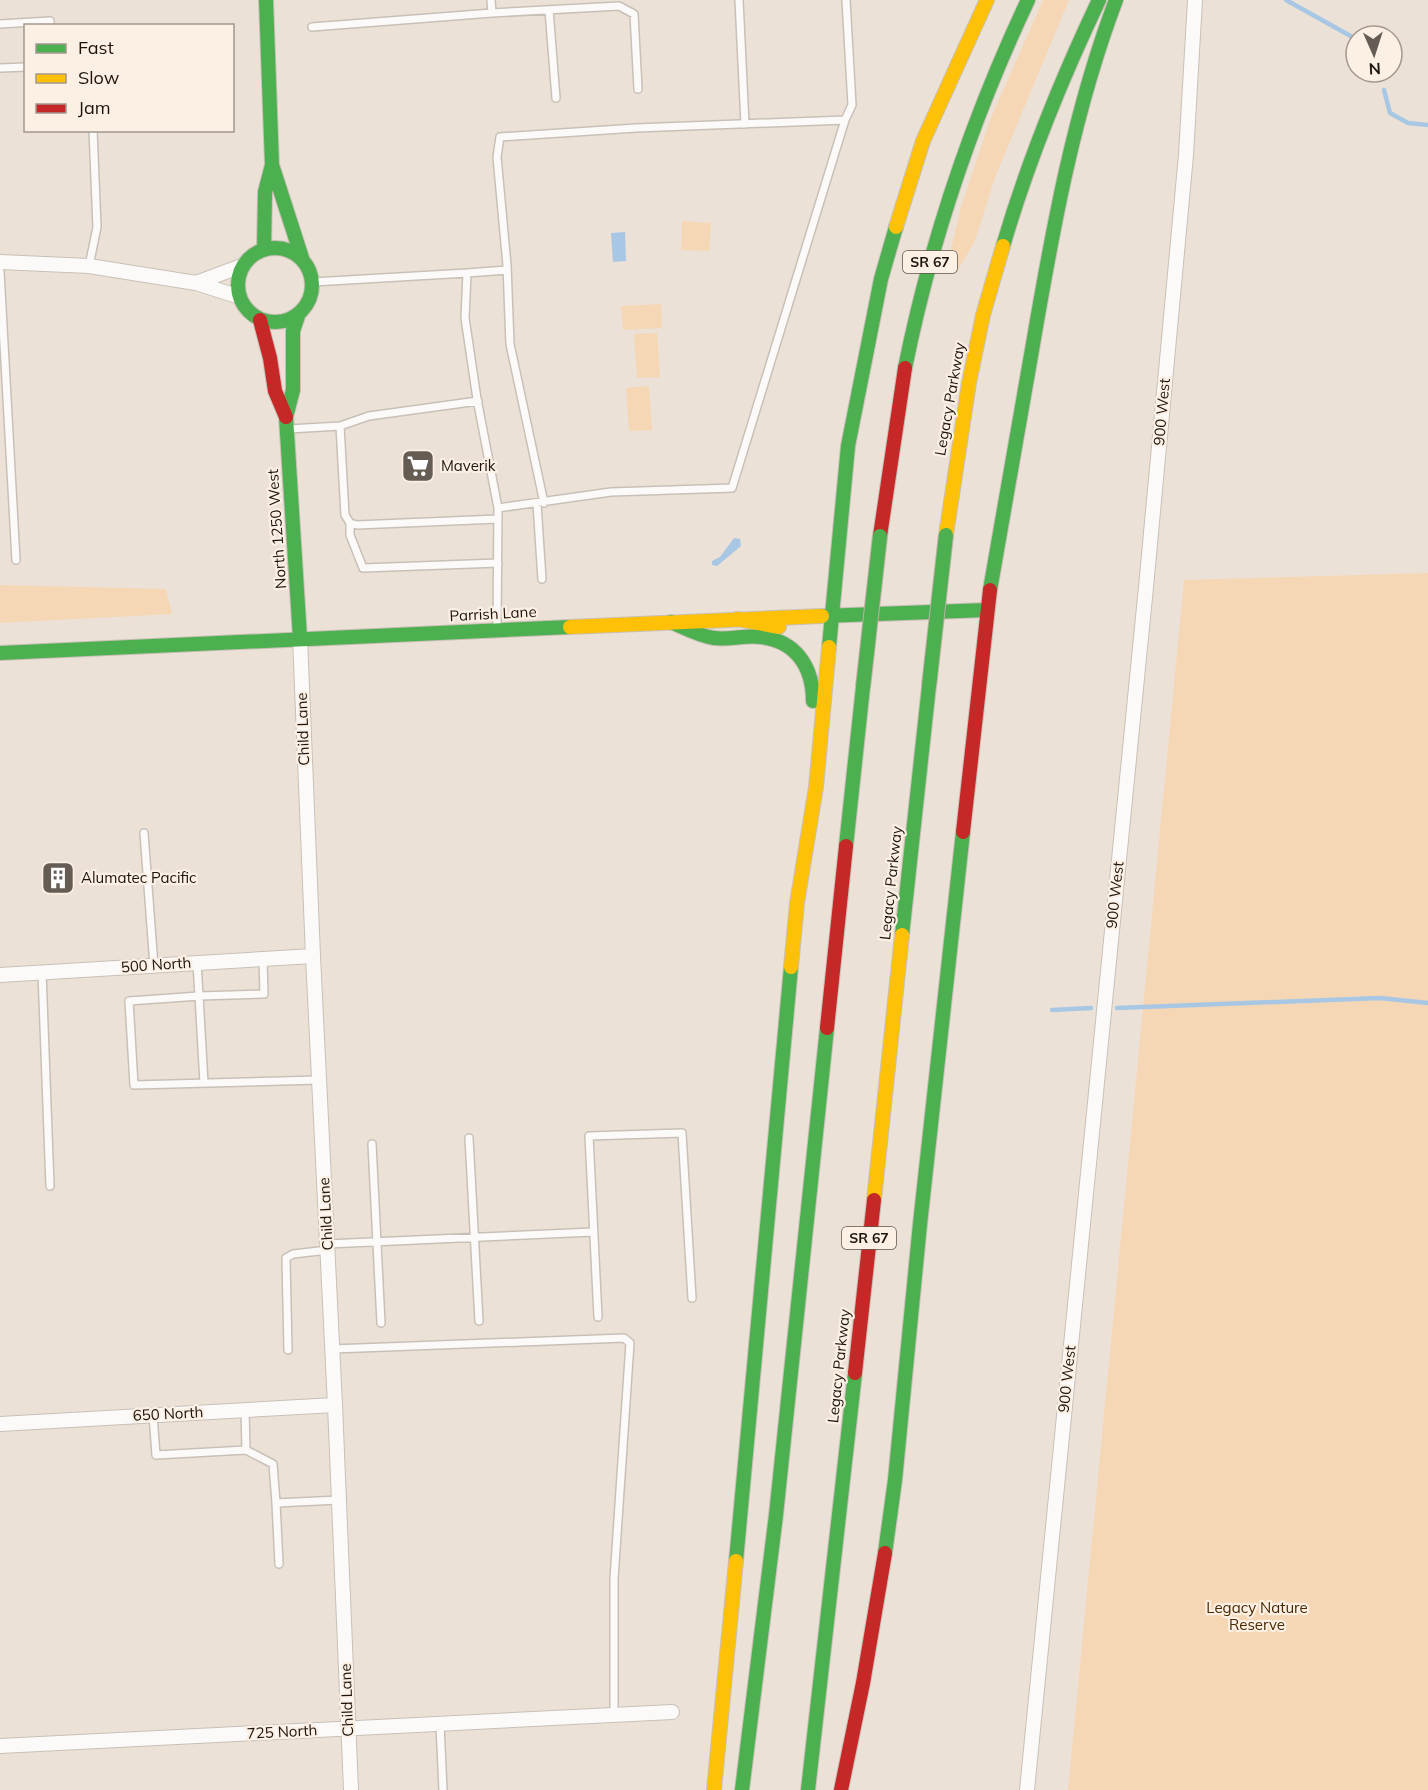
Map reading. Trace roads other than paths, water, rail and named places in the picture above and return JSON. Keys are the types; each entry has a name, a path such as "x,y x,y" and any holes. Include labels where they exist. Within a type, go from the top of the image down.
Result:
{"main road":[{"path":"264,249 265,192 272,165 266,0"},
{"path":"797,903 816,787 848,446 881,279 923,141 987,0"},
{"name":"SR 67","path":"742,1790 776,1515 880,536 902,385 936,239 959,165 985,93 1028,0"},
{"name":"Legacy Parkway","path":"808,1790 830,1607 953,473 979,330 1008,228 1047,116 1079,39 1099,0"},
{"path":"841,1790 863,1683 895,1480 920,1224 987,610 1045,272 1077,120 1116,0"},
{"path":"272,165 283,189 290,226 313,282 309,301 298,316 280,322 260,320 247,310 237,289 244,264 264,249 283,248 302,258"},
{"name":"North 1250 West","path":"286,423 293,390 293,331 298,316"},
{"name":"North 1250 West","path":"260,320 270,358 275,391 286,423 300,638"},
{"name":"Parrish Lane","path":"0,653 300,638 987,610"},
{"path":"737,619 790,632"},
{"path":"671,622 713,638 763,637 794,649 807,664 814,687 797,903 714,1790"},
{"path":"812,649 822,665 826,678"}],"street":[{"name":"900 West","path":"1027,1790 1148,564 1186,155 1195,0"},
{"path":"0,262 89,266 196,283 240,297"},
{"path":"196,283 244,264"},
{"name":"Child Lane","path":"300,638 351,1790"},
{"name":"500 North","path":"0,975 313,956"},
{"name":"650 North","path":"0,1424 335,1405"},
{"name":"725 North","path":"0,1746 672,1712"}],"lane":[{"path":"491,0 492,13"},
{"path":"739,0 745,124"},
{"path":"498,508 611,492 732,488 845,120 852,105 846,0"},
{"path":"312,27 619,6 634,14 638,89"},
{"path":"549,10 556,98"},
{"path":"0,24 50,21 50,24"},
{"path":"0,68 24,67"},
{"path":"542,579 540,503 510,344 507,270 497,157 500,137 636,128 845,120"},
{"path":"89,266 98,227 93,132"},
{"path":"313,282 507,270"},
{"path":"0,272 16,560"},
{"path":"467,273 465,318 498,508 497,630"},
{"path":"286,423 340,426 369,416 478,401"},
{"path":"340,426 345,509 350,523 350,535 363,568 498,563"},
{"path":"350,523 357,525 498,519"},
{"path":"144,833 154,966"},
{"path":"263,959 264,994 129,1001 134,1085 319,1080"},
{"path":"197,963 204,1083"},
{"path":"42,972 50,1186"},
{"path":"598,1317 589,1136 682,1133 692,1298"},
{"path":"470,1138 479,1321"},
{"path":"372,1144 381,1323"},
{"path":"288,1350 285,1258 293,1254 327,1247 377,1242 594,1232"},
{"path":"333,1349 624,1338 628,1340 630,1343 615,1579 614,1714"},
{"path":"245,1410 246,1450"},
{"path":"153,1415 156,1455 246,1450 273,1464 279,1564"},
{"path":"276,1503 339,1500"},
{"path":"440,1724 443,1790"}],"water":[{"path":"625,232 626,261 613,262 611,233"},
{"path":"734,538 740,539 741,546 717,566 712,565 712,561 720,557"}],"waterway":[{"path":"1286,0 1344,32"},
{"path":"1384,90 1390,113 1408,123 1428,125"},
{"path":"1117,1008 1380,998 1428,1003"},
{"path":"1052,1010 1091,1008"}],"place":[{"name":"Maverik","path":"418,466"},
{"name":"Alumatec Pacific","path":"58,878"}],"park label":[{"name":"Legacy Nature Reserve","path":"1257,1616"}]}
